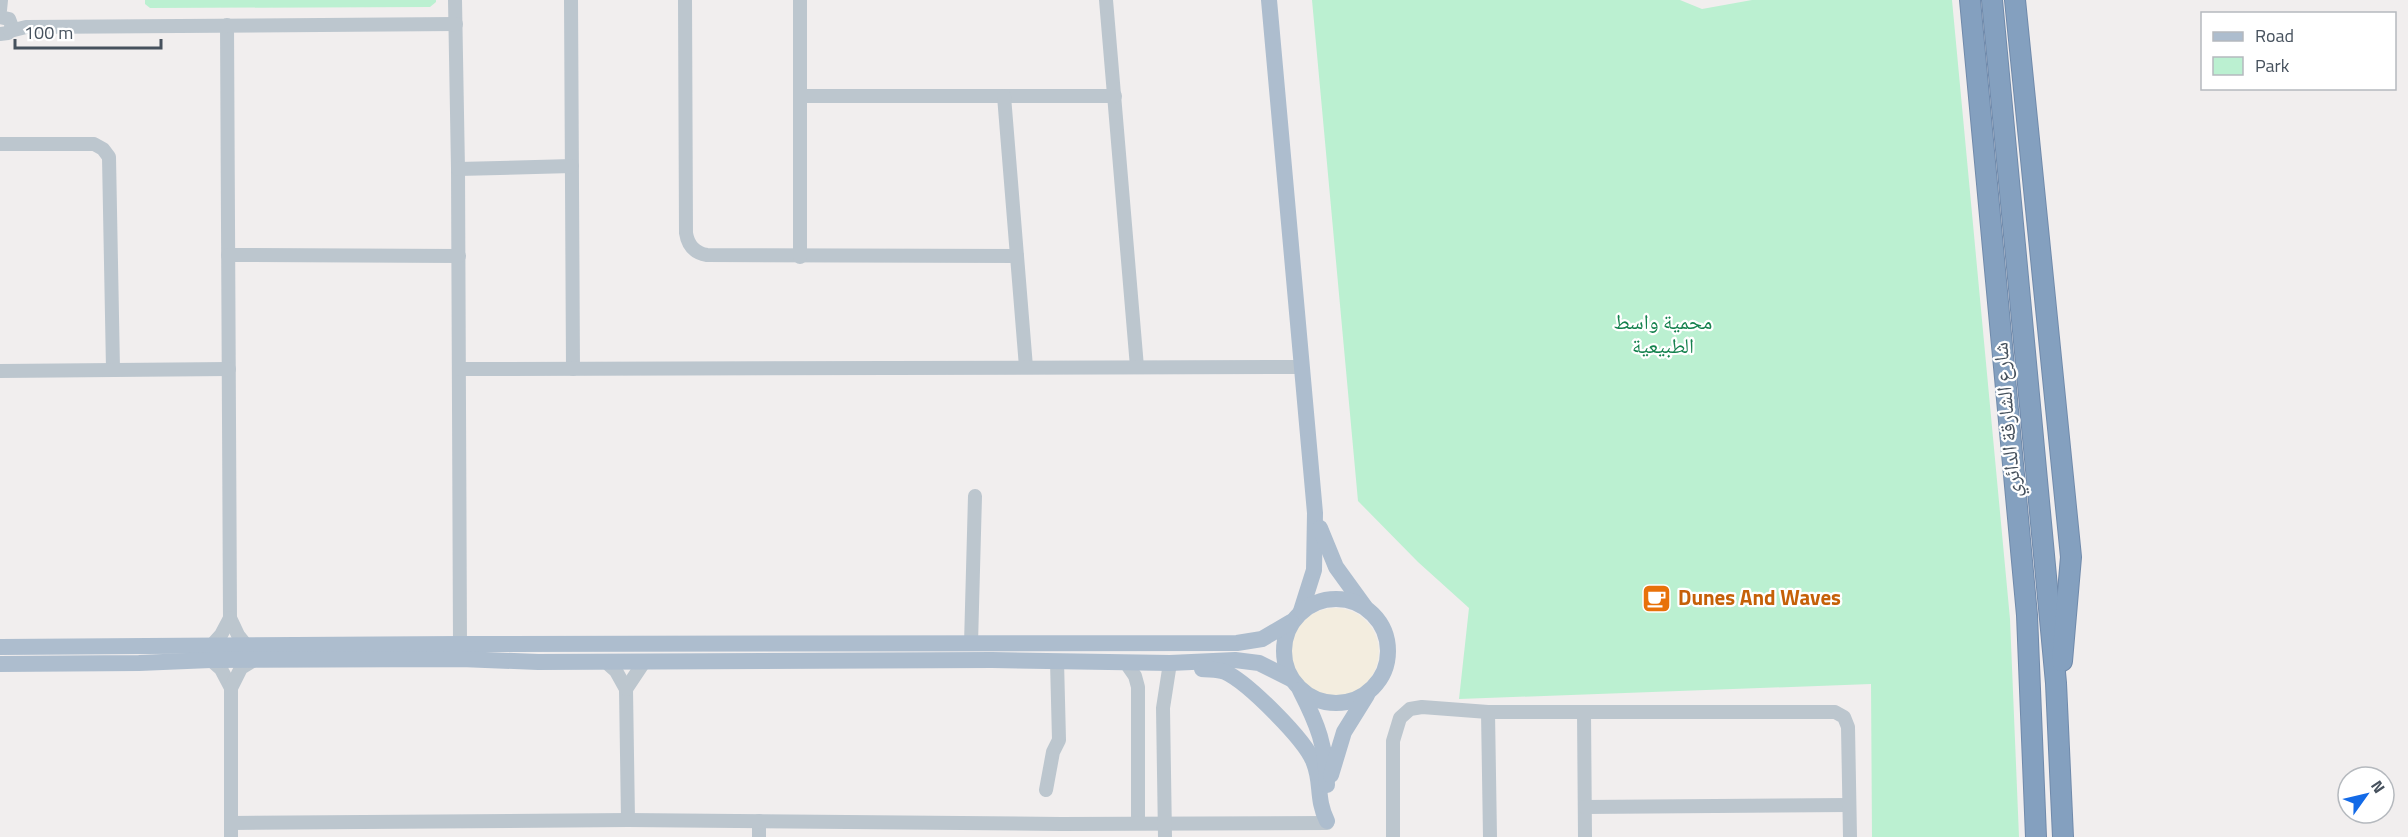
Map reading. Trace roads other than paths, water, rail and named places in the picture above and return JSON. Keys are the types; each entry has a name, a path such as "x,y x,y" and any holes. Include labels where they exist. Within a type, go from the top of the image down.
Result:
{"highway":[{"name":"شارع الشارقة الدائري","path":"1970,0 2027,615 2036,837"},
{"name":"شارع الشارقة الدائري","path":"1992,0 2055,683 2063,837"},
{"path":"2015,0 2071,557 2064,655 2055,683"}],"main road":[{"path":"1269,0 1315,513 1314,570 1296,617 1285,636 1283,650 1285,665 1318,725 1323,744 1327,827"},
{"path":"1315,513 1331,558 1366,609 1379,622 1388,647 1383,674 1344,732 1334,762 1327,796"},
{"path":"250,652 460,644 1245,642 1269,635 1313,604 1326,599 1354,602 1366,609"},
{"path":"992,660 1013,654 1044,652 1048,648 1047,643"},
{"path":"0,647 250,652 538,662 992,660 1126,663 1251,661 1275,669 1314,699 1333,704 1359,698 1370,691"},
{"path":"0,664 139,663 211,652"},
{"path":"1174,662 1193,669 1220,671 1236,678 1300,739 1314,763 1319,804 1327,827"}],"street":[{"path":"455,0 459,256 460,644"},
{"path":"571,0 573,369"},
{"path":"685,0 686,233 689,244 696,252 707,255 800,257 1017,256"},
{"path":"800,0 800,257"},
{"path":"1106,0 1137,367"},
{"path":"3,22 26,27 456,24"},
{"path":"227,25 230,618 250,652 231,688 231,830 348,822 628,820 1061,824 1138,822 1165,830 1327,827"},
{"path":"801,96 1115,96"},
{"path":"1004,96 1026,368"},
{"path":"0,144 94,144 103,149 109,158 113,369"},
{"path":"458,169 572,166"},
{"path":"228,255 459,256"},
{"path":"459,369 1301,367"},
{"path":"0,371 229,369"},
{"path":"971,644 975,496"},
{"path":"230,618 211,652 231,688"},
{"path":"1046,790 1053,752 1059,740 1057,661"},
{"path":"606,662 616,671 626,689 628,820"},
{"path":"626,689 644,662"},
{"path":"1165,830 1163,708 1174,662"},
{"path":"1126,663 1135,676 1138,687 1138,822"},
{"path":"1394,837 1393,741 1395,728 1400,718 1410,709 1422,707 1488,712 1835,712 1844,717 1848,727 1850,837"},
{"path":"1488,712 1490,837"},
{"path":"1584,712 1585,837"},
{"path":"1138,800 1151,803 1164,801"},
{"path":"1585,807 1849,805"},
{"path":"759,821 759,837"},
{"path":"348,822 348,837"}],"place":[{"name":"Dunes And Waves","path":"1657,598"}],"park label":[{"name":"محمية واسط الطبيعية","path":"1663,334"}]}
